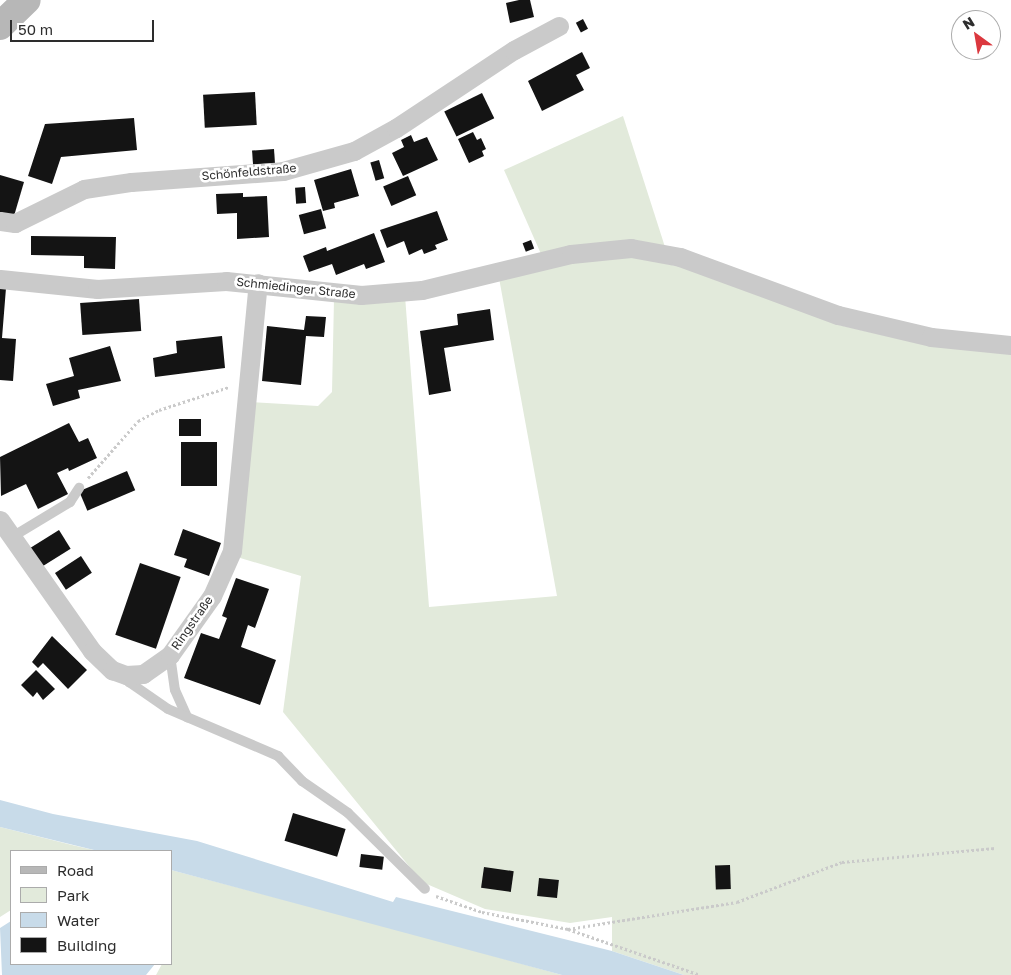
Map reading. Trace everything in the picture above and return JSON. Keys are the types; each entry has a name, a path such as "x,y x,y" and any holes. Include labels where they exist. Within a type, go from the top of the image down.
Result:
{"street":[{"path":"0,26 28,0"},
{"name":"Schönfeldstraße","path":"0,222 15,223 84,189 131,182 283,171 354,151 396,128 514,50 559,26"},
{"name":"Schmiedinger Straße","path":"0,279 97,289 226,281 361,295 400,292 530,263 599,250 655,251 733,275 838,315 932,337 1011,345"},
{"name":"Ringstraße","path":"126,675 143,674 170,655 212,596 232,551 258,283"},
{"path":"0,520 92,652 112,670 126,675"}],"lane":[{"path":"12,537 70,502 80,488"},
{"path":"170,655 175,690 188,718"},
{"path":"126,675 129,682 168,709 285,761 302,781 348,813 425,889"}],"path":[{"path":"80,488 128,430 147,415 248,383"},
{"path":"568,929 737,902 842,862 995,848"},
{"path":"425,889 482,912 568,929 700,975"}],"green space":[{"path":"623,116 665,247 541,254 504,170"},
{"path":"630,256 704,272 835,324 910,341 1011,351 1011,975 684,975 612,951 612,917 570,923 485,909 422,882 283,712 301,576 237,557 251,402 318,406 332,392 334,299 405,296 429,607 557,596 499,278 573,261"},
{"path":"0,827 94,850 10,850 10,911 0,917"},
{"path":"172,870 562,975 156,975 161,965 172,965"}],"water":[{"path":"0,800 53,814 197,841 393,902 396,897 612,951 684,975 562,975 172,870 172,850 94,850 0,827"},
{"path":"10,922 10,965 154,965 146,975 2,975 0,928"}],"building":[{"path":"530,0 534,17 510,23 506,3"},
{"path":"583,19 588,29 581,32 576,23"},
{"path":"582,52 590,68 576,75 584,90 542,111 528,81"},
{"path":"255,92 257,125 205,128 203,95"},
{"path":"482,93 494,118 457,137 444,111"},
{"path":"134,118 137,150 61,157 52,184 28,176 45,124"},
{"path":"473,132 477,140 481,138 486,149 482,151 484,156 469,163 458,139"},
{"path":"411,135 414,142 427,137 438,160 403,176 392,153 404,147 401,140"},
{"path":"274,149 275,163 253,165 252,151"},
{"path":"379,160 384,178 376,181 370,162"},
{"path":"351,169 359,196 334,203 335,208 323,211 314,180"},
{"path":"0,175 24,182 14,216 0,212"},
{"path":"408,176 416,195 391,206 383,187"},
{"path":"305,187 306,203 296,204 295,188"},
{"path":"243,193 243,197 267,196 269,237 237,239 237,213 217,214 216,194"},
{"path":"321,209 326,228 304,234 299,215"},
{"path":"437,211 448,240 435,245 437,249 424,254 422,249 409,255 404,241 387,248 380,230"},
{"path":"374,233 385,262 366,269 364,264 336,275 332,264 309,272 303,256 326,247 327,251"},
{"path":"31,236 116,237 115,269 84,268 84,256 31,255"},
{"path":"531,240 534,248 526,252 523,243"},
{"path":"0,287 6,288 2,338 16,339 13,381 0,380"},
{"path":"139,299 141,331 82,335 80,303"},
{"path":"490,309 494,340 444,348 451,391 429,395 420,331 458,325 457,314"},
{"path":"306,316 326,317 324,337 306,336 301,385 262,381 267,326 304,330"},
{"path":"222,336 225,368 155,377 153,358 177,353 176,341"},
{"path":"110,346 121,381 78,390 80,398 53,406 46,384 74,376 69,358"},
{"path":"179,419 201,419 201,436 179,436"},
{"path":"69,423 79,442 88,438 97,458 69,471 68,468 57,473 68,494 38,509 26,484 1,496 0,457"},
{"path":"181,442 217,442 217,486 181,486"},
{"path":"127,471 135,490 87,511 79,491"},
{"path":"183,529 221,543 209,576 184,567 187,559 174,555"},
{"path":"59,530 71,549 42,567 30,548"},
{"path":"81,556 92,573 66,590 55,573"},
{"path":"140,563 181,577 156,649 115,635"},
{"path":"236,578 269,589 255,628 248,625 241,647 276,660 260,705 184,678 201,633 219,639 227,618 222,616"},
{"path":"52,636 87,670 68,689 43,663 38,668 32,662"},
{"path":"36,670 55,689 43,700 37,692 33,697 21,685"},
{"path":"293,813 346,829 337,857 285,841"},
{"path":"361,854 384,857 382,870 359,867"},
{"path":"730,865 731,889 716,890 715,866"},
{"path":"484,867 514,871 511,892 481,888"},
{"path":"539,878 559,880 557,898 537,896"}]}
